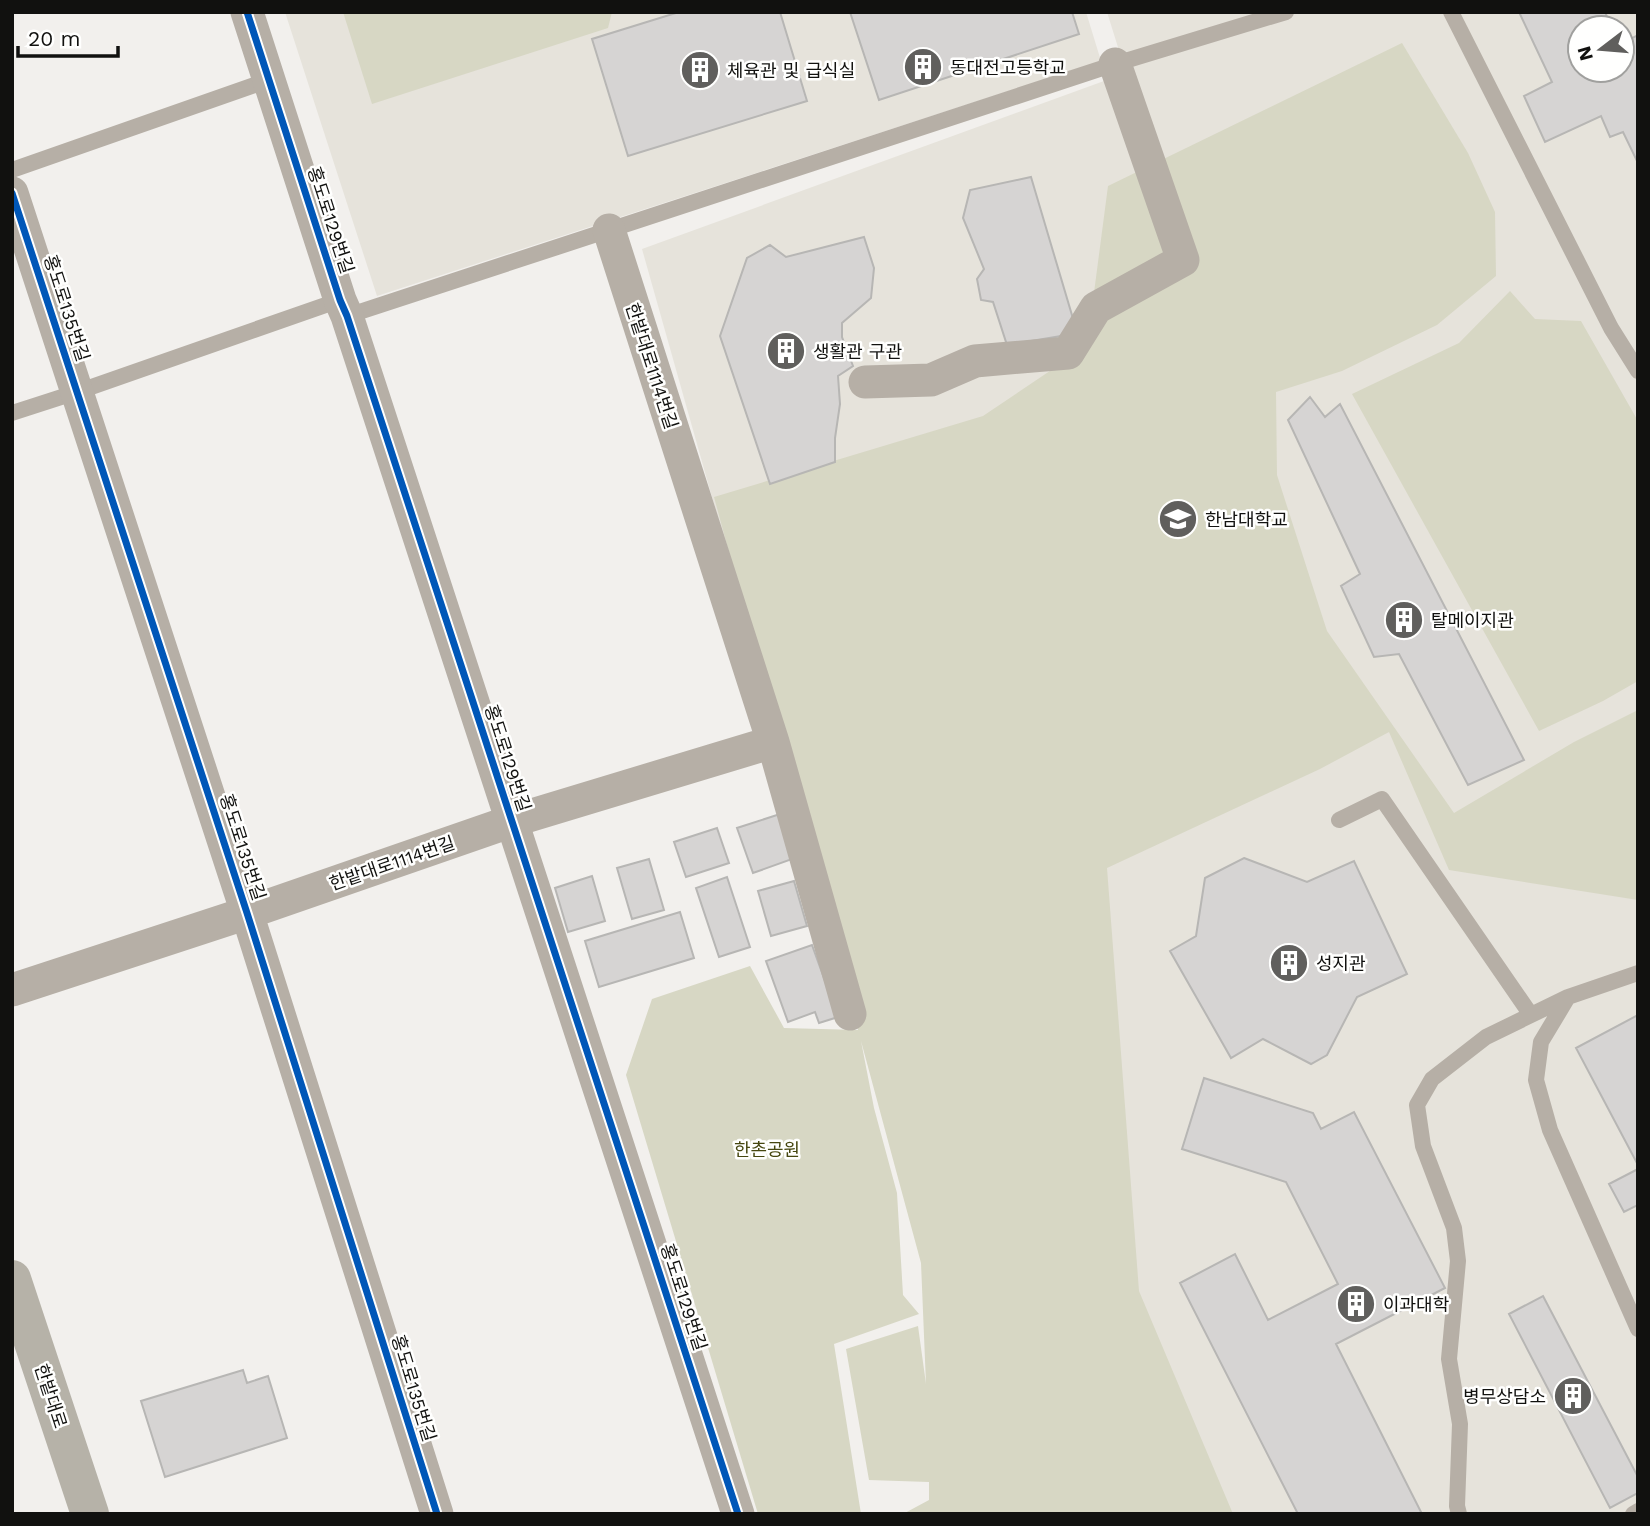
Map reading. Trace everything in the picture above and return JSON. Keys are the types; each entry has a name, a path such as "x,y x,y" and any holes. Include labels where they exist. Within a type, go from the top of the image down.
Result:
{"main road":[{"name":"한밭대로","path":"12,1279 90,1514"}],"street":[{"name":"홍도로129번길","path":"247,12 738,1514"},
{"path":"865,382 931,380 975,361 1068,353 1096,308 1183,260 1115,64"},
{"name":"홍도로135번길","path":"12,193 247,913 437,1514"},
{"name":"한밭대로1114번길","path":"609,230 773,742 850,1014"},
{"name":"한밭대로1114번길","path":"12,990 247,913 512,821 773,742"}],"lane":[{"path":"12,413 343,308 609,230 1115,64 1286,12"},
{"path":"1451,12 1611,328 1638,371"},
{"path":"12,170 269,80"},
{"path":"1339,820 1382,799 1531,1015"},
{"path":"1459,1514 1460,1424 1449,1359 1458,1261 1454,1228 1423,1146 1417,1105 1432,1079 1486,1037 1568,997 1638,973"},
{"path":"1568,997 1541,1042 1536,1080 1550,1130 1638,1329"},
{"path":"1633,1514 1638,1511"}],"shaded area":[{"path":"285,12 1086,12 1101,61 377,296"},
{"name":"한남대학교","path":"1107,12 1638,12 1638,1514 916,1514 931,1505 923,1264 794,788 642,249 1126,73"}],"green space":[{"path":"343,12 612,12 608,28 372,104"},
{"name":"한촌공원","path":"1402,43 1468,153 1495,212 1496,276 1437,325 1342,371 1276,392 1277,475 1327,631 1454,813 1574,742 1638,710 1638,900 1449,870 1389,732 1320,769 1107,868 1139,1291 1233,1514 903,1514 929,1500 929,1482 869,1480 846,1349 918,1326 926,1384 921,1263 861,1041 874,1108 897,1193 903,1295 919,1314 834,1344 861,1514 758,1514 626,1075 652,999 750,966 784,1028 858,1030 714,497 983,416 1087,346 1108,186"},
{"path":"1510,291 1535,319 1581,321 1638,421 1638,681 1539,731 1352,394 1459,343"}],"building":[{"name":"체육관 및 급식실","path":"679,12 780,12 807,101 628,156 592,39"},
{"name":"동대전고등학교","path":"850,12 1072,12 1079,34 879,100"},
{"path":"1519,12 1605,12 1606,14 1566,14 1566,84 1636,84 1638,35 1638,163 1623,132 1610,137 1601,116 1545,142 1524,96 1552,82"},
{"path":"1031,177 1074,322 1067,335 1007,345 993,302 981,300 977,279 984,269 963,218 970,190"},
{"name":"생활관 구관","path":"864,237 874,268 871,298 842,323 842,337 853,366 838,376 840,404 835,462 770,484 720,336 747,258 770,245 786,257"},
{"name":"탈메이지관","path":"1310,397 1325,417 1340,404 1524,760 1468,785 1399,654 1374,657 1341,586 1360,574 1288,420"},
{"path":"780,814 795,858 753,873 737,828"},
{"path":"717,828 729,863 686,877 674,842"},
{"name":"성지관","path":"1244,858 1307,882 1354,861 1407,974 1357,997 1327,1055 1311,1064 1263,1039 1231,1058 1170,951 1196,936 1205,878"},
{"path":"649,859 664,910 632,919 617,868"},
{"path":"592,876 605,921 568,932 555,888"},
{"path":"727,877 750,947 719,957 696,888"},
{"path":"794,881 807,926 771,936 758,891"},
{"path":"680,912 694,958 599,987 585,941"},
{"path":"812,945 838,1017 819,1023 815,1012 788,1022 766,961"},
{"path":"1638,1015 1638,1165 1576,1048"},
{"name":"이과대학","path":"1204,1078 1313,1113 1321,1129 1354,1112 1445,1288 1336,1344 1422,1514 1298,1514 1180,1283 1235,1254 1268,1320 1338,1284 1286,1182 1182,1149"},
{"path":"1638,1169 1638,1205 1624,1212 1609,1184"},
{"name":"병무상담소","path":"1543,1296 1638,1477 1638,1493 1610,1508 1509,1314"},
{"path":"243,1370 247,1383 268,1376 287,1438 165,1477 141,1401"}],"cycle path":[{"path":"247,12 738,1514"},
{"path":"12,193 247,913 437,1514"}],"place":[{"name":"동대전고등학교","path":"923,67"},
{"name":"체육관 및 급식실","path":"700,70"},
{"name":"생활관 구관","path":"786,351"},
{"name":"한남대학교","path":"1178,519"},
{"name":"탈메이지관","path":"1404,620"},
{"name":"성지관","path":"1289,963"},
{"name":"이과대학","path":"1356,1304"},
{"name":"병무상담소","path":"1573,1396"}]}
